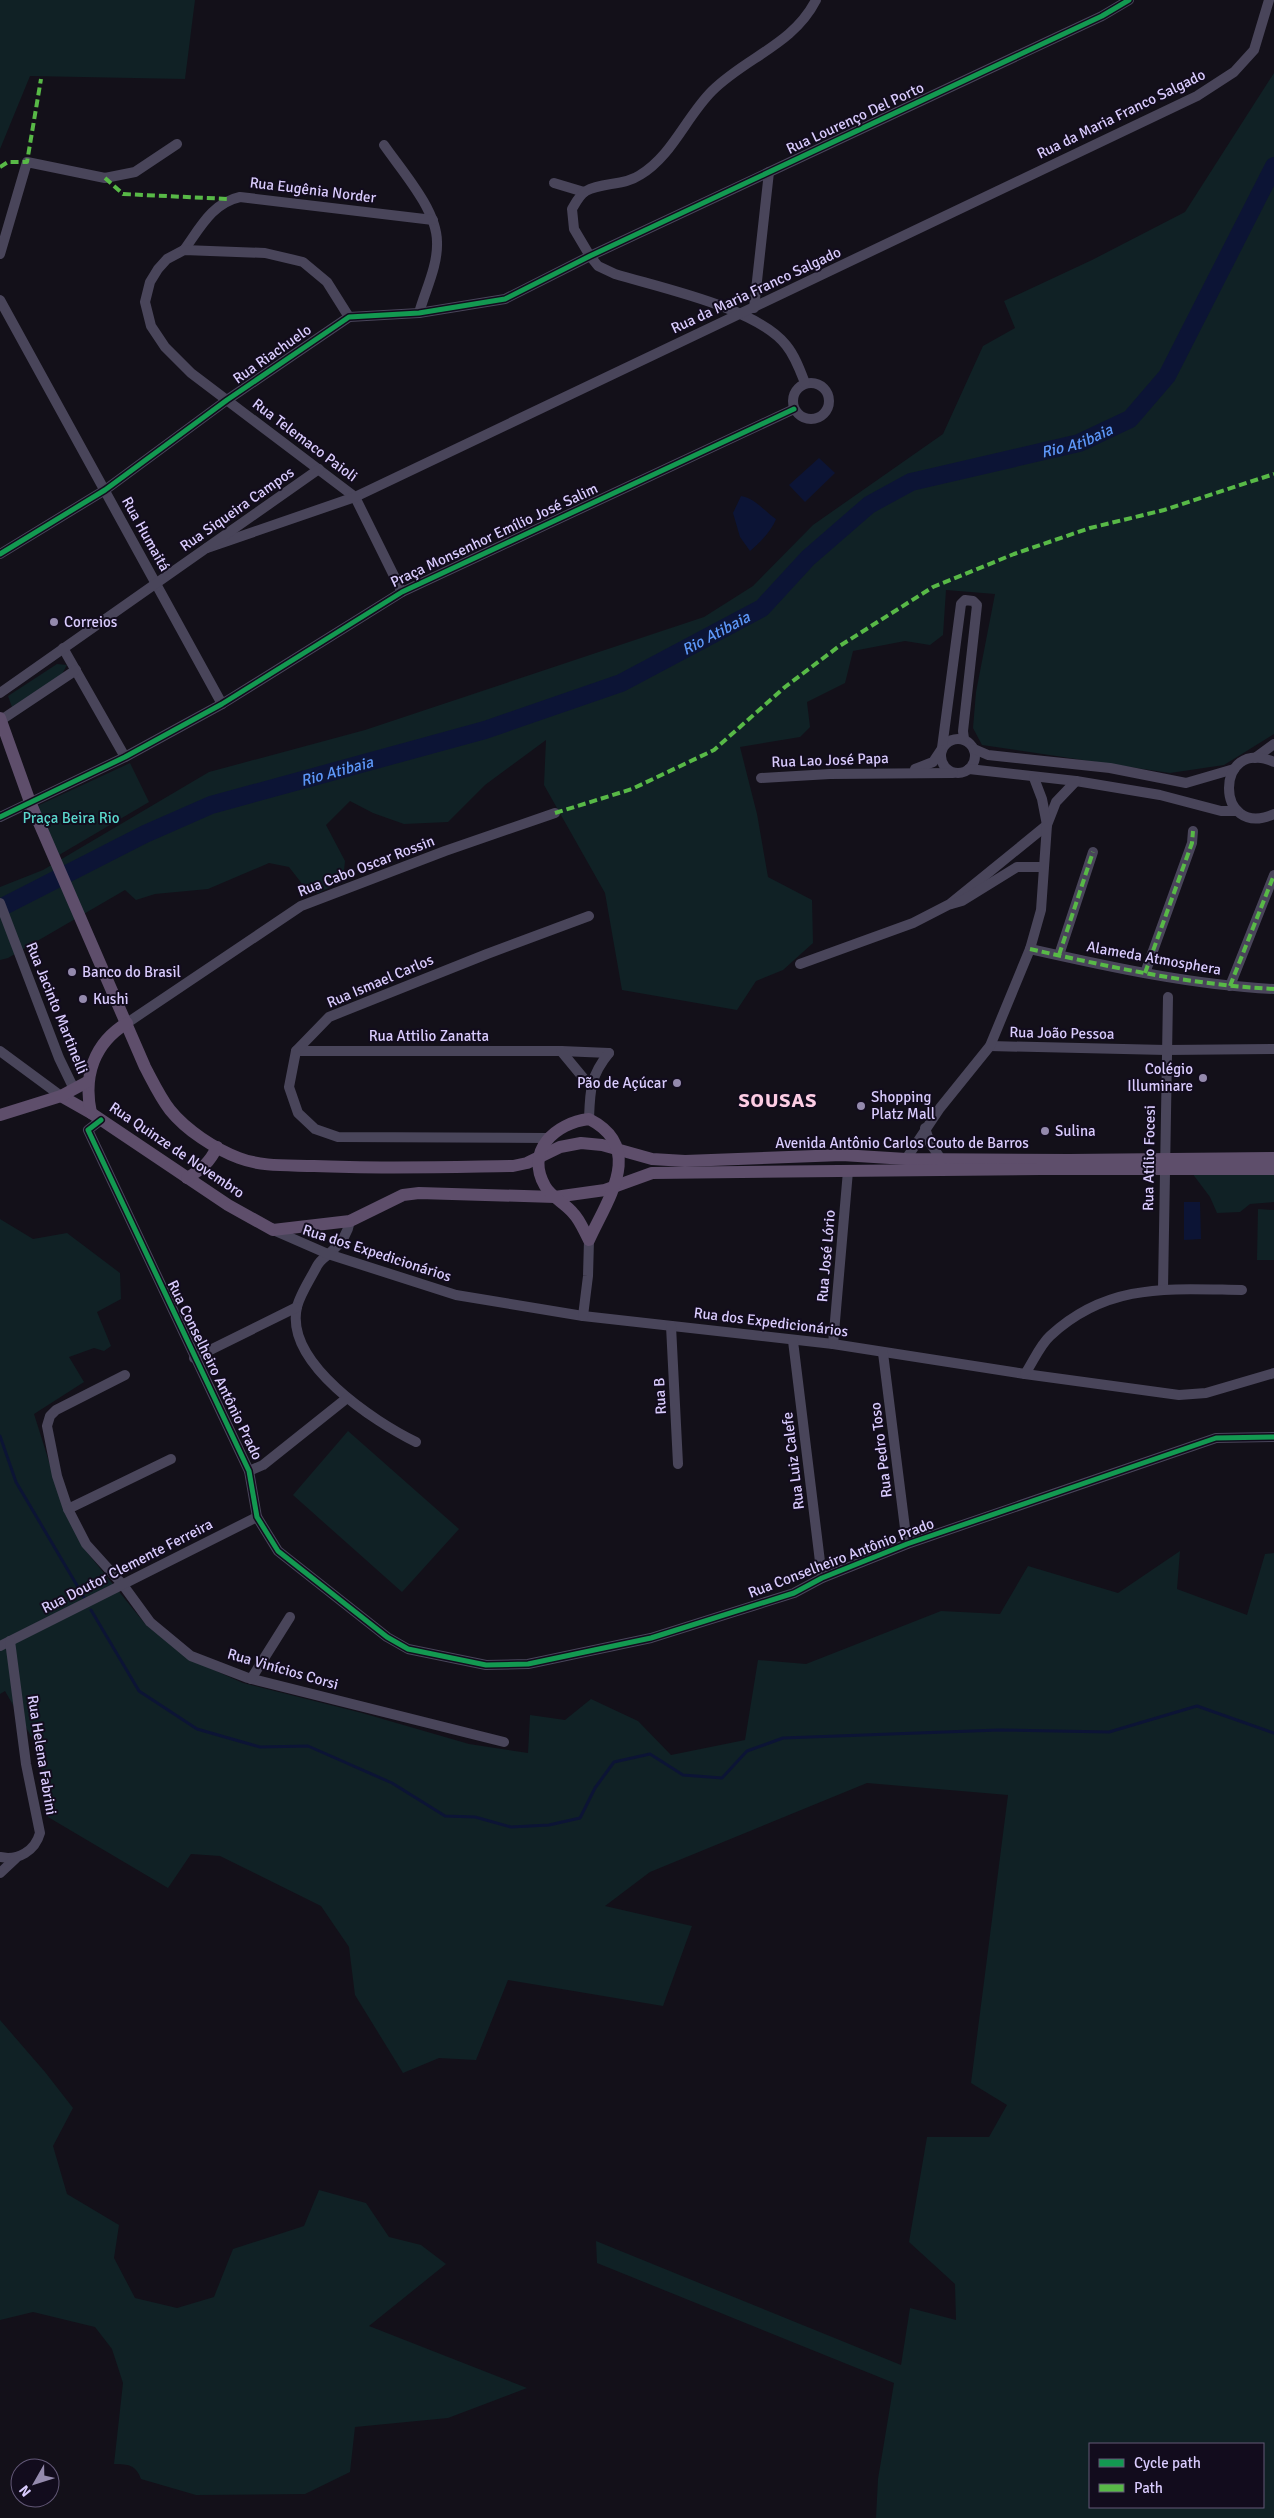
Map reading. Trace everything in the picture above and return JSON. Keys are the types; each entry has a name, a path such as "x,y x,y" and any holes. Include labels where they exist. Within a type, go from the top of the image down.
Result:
{"main road":[{"name":"Avenida Antônio Carlos Couto de Barros","path":"0,719 30,802 145,1067 171,1111 193,1131 217,1147 239,1158 268,1165 341,1168 513,1166 527,1163 560,1147 581,1143 602,1145 617,1151 652,1159 685,1161 842,1155 906,1159 1164,1164 1274,1169"},
{"path":"0,1115 61,1096 87,1082 104,1041 113,1031 127,1023"},
{"path":"87,1082 96,1116"},
{"name":"Rua Quinze de Novembro","path":"61,1096 96,1116 228,1206 272,1230"},
{"path":"589,1119 600,1125 612,1136 617,1151 620,1172 589,1240 575,1214 545,1186 540,1174 540,1156 547,1138 564,1125 573,1121 589,1119"},
{"path":"187,1178 201,1170 211,1159 217,1147"},
{"name":"Avenida Antônio Carlos Couto de Barros","path":"350,1221 403,1195 419,1193 555,1197 592,1193 652,1174 1041,1169 1274,1158"},
{"path":"272,1230 350,1221"}],"street":[{"path":"805,383 794,355 785,343 743,313 615,274 598,266 574,229 572,209 584,192 603,185 623,182 640,175 663,155 710,92 731,74 786,38 808,17 816,0"},
{"name":"Rua Lourenço Del Porto","path":"590,256 1102,16 1129,0"},
{"name":"Rua da Maria Franco Salgado","path":"207,548 355,497 1197,96 1234,72 1254,50 1269,0"},
{"path":"0,254 27,162 104,178 135,172 177,144"},
{"path":"384,145 433,220 437,242 434,265 419,313"},
{"path":"754,308 768,172"},
{"path":"554,183 584,192"},
{"name":"Rua Eugênia Norder","path":"184,250 216,207 228,199 240,197 433,220"},
{"path":"184,250 264,253 303,262 327,282 349,316 419,313 505,299 590,256"},
{"name":"Rua Telemaco Paioli","path":"184,250 167,259 154,276 145,302 151,326 165,347 191,373 355,497 402,592"},
{"name":"Rua Humaitá","path":"1,304 157,583 222,704"},
{"name":"Rua Riachuelo","path":"0,554 105,490 227,400 349,316"},
{"path":"805,383 815,383 829,394 829,406 822,416 810,419 804,418 794,409 795,392 805,383"},
{"name":"Praça Monsenhor Emílio José Salim","path":"0,817 126,757 222,704 402,592 794,409"},
{"name":"Rua Siqueira Campos","path":"0,692 319,470"},
{"path":"1234,769 1186,784 1110,768 988,755 974,749 964,739 963,732 977,605 973,601 965,600 961,604 941,749 940,760 945,768 953,773 969,770 1076,781 1160,794 1221,811 1237,811 1252,818 1271,818"},
{"path":"63,648 126,757"},
{"path":"0,719 76,670"},
{"path":"941,749 951,739 964,739"},
{"path":"1255,758 1274,744"},
{"name":"Rua Lao José Papa","path":"900,772 927,766 933,762 941,749"},
{"path":"969,770 974,764 974,749"},
{"path":"1237,811 1230,802 1228,790 1229,779 1234,769 1243,761 1255,758 1266,758 1274,762"},
{"name":"Rua Lao José Papa","path":"761,778 900,772 953,773"},
{"path":"1034,778 1042,799 1047,825"},
{"path":"990,1046 1030,949 1040,910 1047,825 1056,802 1076,781"},
{"name":"Rua Cabo Oscar Rossin","path":"127,1023 301,906 445,851 554,813"},
{"path":"948,905 1047,825"},
{"path":"1145,973 1192,843 1193,831"},
{"path":"1059,955 1093,852"},
{"path":"800,964 913,923 948,905 962,901 1017,867 1043,867"},
{"path":"1230,986 1274,875"},
{"name":"Rua Jacinto Martinelli","path":"0,903 59,1058 74,1090"},
{"name":"Rua Ismael Carlos","path":"296,1051 329,1017 487,954 589,916"},
{"name":"Alameda Atmosphera","path":"1030,949 1145,973 1230,986 1274,989"},
{"name":"Rua Atílio Focesi","path":"1163,1289 1168,997"},
{"name":"Rua João Pessoa","path":"906,1159 925,1128 990,1046 1166,1050 1274,1049"},
{"name":"Rua Quinze de Novembro","path":"0,1051 61,1096"},
{"path":"296,1051 289,1087 298,1113 315,1129 338,1137 547,1138"},
{"name":"Rua Attilio Zanatta","path":"296,1051 561,1051 609,1053 598,1066 590,1086"},
{"path":"561,1051 590,1086 589,1119"},
{"name":"Rua Conselheiro Antônio Prado","path":"96,1116 88,1130 249,1471 256,1517 278,1550 387,1638 408,1649 486,1665 535,1664 651,1638 794,1593 822,1578 907,1544 1216,1438 1274,1437"},
{"path":"925,1128 930,1143 941,1159"},
{"name":"Rua José Lório","path":"833,1344 848,1171"},
{"path":"350,1221 342,1239 318,1263 297,1307 301,1341 312,1362 347,1398 390,1430 416,1442"},
{"name":"Rua dos Expedicionários","path":"272,1230 328,1254 456,1295 584,1316 833,1344 1025,1374 1179,1395 1206,1393 1274,1374"},
{"path":"584,1316 589,1240"},
{"path":"1025,1374 1049,1337 1070,1320 1114,1298 1132,1292 1163,1289 1242,1290"},
{"path":"194,1358 297,1307"},
{"name":"Rua B","path":"671,1326 678,1464"},
{"name":"Rua Luiz Calefe","path":"794,1341 822,1578"},
{"name":"Rua Pedro Toso","path":"883,1353 907,1544"},
{"name":"Rua Vinícios Corsi","path":"125,1375 56,1410 50,1416 47,1426 57,1476 68,1510 86,1544 123,1585 150,1622 191,1656 251,1679 504,1742"},
{"path":"249,1471 262,1465 347,1398"},
{"path":"68,1510 171,1459"},
{"name":"Rua Doutor Clemente Ferreira","path":"10,1641 256,1517"},
{"path":"251,1679 290,1617"},
{"path":"0,1646 10,1641"},
{"name":"Rua Helena Fabrini","path":"0,1873 16,1858 32,1849 40,1833 26,1764 10,1641"},
{"path":"0,1856 16,1858"}],"green space":[{"path":"0,0 195,0 185,79 30,76 0,149"},
{"path":"1274,73 1274,734 1224,765 1170,773 982,745 973,728 976,692 995,594 946,590 943,635 930,645 905,641 853,651 845,683 807,702 810,727 800,737 740,747 757,814 768,877 812,900 813,943 783,970 756,981 737,1010 622,990 605,893 544,785 546,740 485,785 448,822 404,824 373,813 350,801 326,825 345,861 343,881 318,893 303,885 289,867 269,863 208,889 155,894 136,900 125,890 8,958 0,960 0,887 43,870 209,772 365,730 704,617 753,586 813,525 943,434 983,346 1015,328 1004,301 1092,260 1185,212"},
{"path":"57,664 67,665 62,674 12,707 8,696"},
{"name":"Praça Beira Rio","path":"130,763 149,802 59,855 37,806"},
{"path":"1192,1173 1274,1174 1274,1202 1250,1204 1240,1212 1217,1213 1210,1197"},
{"path":"1258,1209 1274,1210 1274,1260 1257,1260"},
{"path":"0,1219 33,1239 67,1233 120,1273 121,1299 97,1312 111,1346 104,1351 94,1348 69,1357 84,1382 34,1414 62,1503 82,1546 146,1625 187,1658 243,1683 362,1713 469,1744 528,1753 530,1715 565,1720 591,1699 638,1721 671,1755 745,1740 758,1660 806,1664 941,1611 1000,1614 1028,1566 1118,1593 1180,1551 1177,1589 1247,1615 1265,1554 1274,1553 1274,2518 876,2518 878,2479 894,2383 597,2263 596,2241 901,2365 910,2308 956,2320 955,2284 909,2242 927,2137 989,2137 1007,2105 971,2083 1008,1795 867,1783 650,1872 605,1906 692,1926 663,2006 508,1980 476,2060 439,2058 403,2073 355,1995 349,1947 321,1906 220,1856 191,1854 168,1888 48,1817 39,1750 5,1691 0,1694"},
{"path":"348,1431 459,1529 402,1592 293,1495"},
{"path":"0,2020 73,2108 53,2146 67,2194 119,2225 114,2258 135,2298 177,2308 214,2297 233,2249 304,2226 319,2190 366,2203 389,2237 421,2245 446,2264 369,2326 527,2388 448,2418 355,2427 350,2472 305,2494 196,2495 141,2479 137,2471 131,2466 114,2464 123,2383 112,2349 95,2327 33,2312 0,2320"}],"water":[{"path":"819,458 835,473 805,502 789,485"},
{"path":"741,496 755,502 776,519 772,528 750,551 740,537 733,513"},
{"path":"1184,1202 1200,1202 1201,1239 1184,1240"}],"waterway":[{"name":"Rio Atibaia","path":"0,908 145,834 211,805 485,730 621,683 762,608 808,558 869,505 911,482 1079,443 1130,419 1167,376 1274,166"},
{"path":"0,1436 16,1482 85,1599"},
{"path":"91,1610 139,1691 197,1729 260,1747 308,1746 392,1783 445,1816 475,1817 511,1827 549,1825 580,1818 595,1788 614,1762 650,1754 683,1775 722,1778 747,1751 783,1738 999,1730 1109,1732 1197,1706 1274,1733"}],"marked path":[{"path":"0,167 8,162 27,162 41,79"},
{"path":"105,178 123,194 228,199"},
{"path":"555,813 632,789 714,750 785,687 838,647 933,587 1014,554 1090,528 1164,510 1274,474"},
{"path":"1145,973 1192,843 1193,831"},
{"path":"1059,955 1093,852"},
{"path":"1230,986 1274,875"},
{"path":"1030,949 1121,969 1213,984 1274,989"}],"cycle path":[{"path":"0,554 105,490 227,400 349,317 419,313 505,299 590,256 1102,16 1129,0"},
{"path":"0,817 125,757 222,704 402,592 794,409"},
{"path":"101,1120 88,1130 249,1471 257,1517 278,1551 387,1637 408,1649 486,1665 528,1664 651,1638 794,1593 822,1578 907,1544 1216,1438 1274,1437"}],"place":[{"name":"Correios","path":"54,622"},
{"name":"Banco do Brasil","path":"72,972"},
{"name":"Kushi","path":"83,999"},
{"name":"Colégio Illuminare","path":"1203,1078"},
{"name":"Pão de Açúcar","path":"677,1083"},
{"name":"Shopping Platz Mall","path":"861,1106"},
{"name":"Sulina","path":"1045,1131"}],"district":[{"name":"SOUSAS","path":"778,1100"}]}
